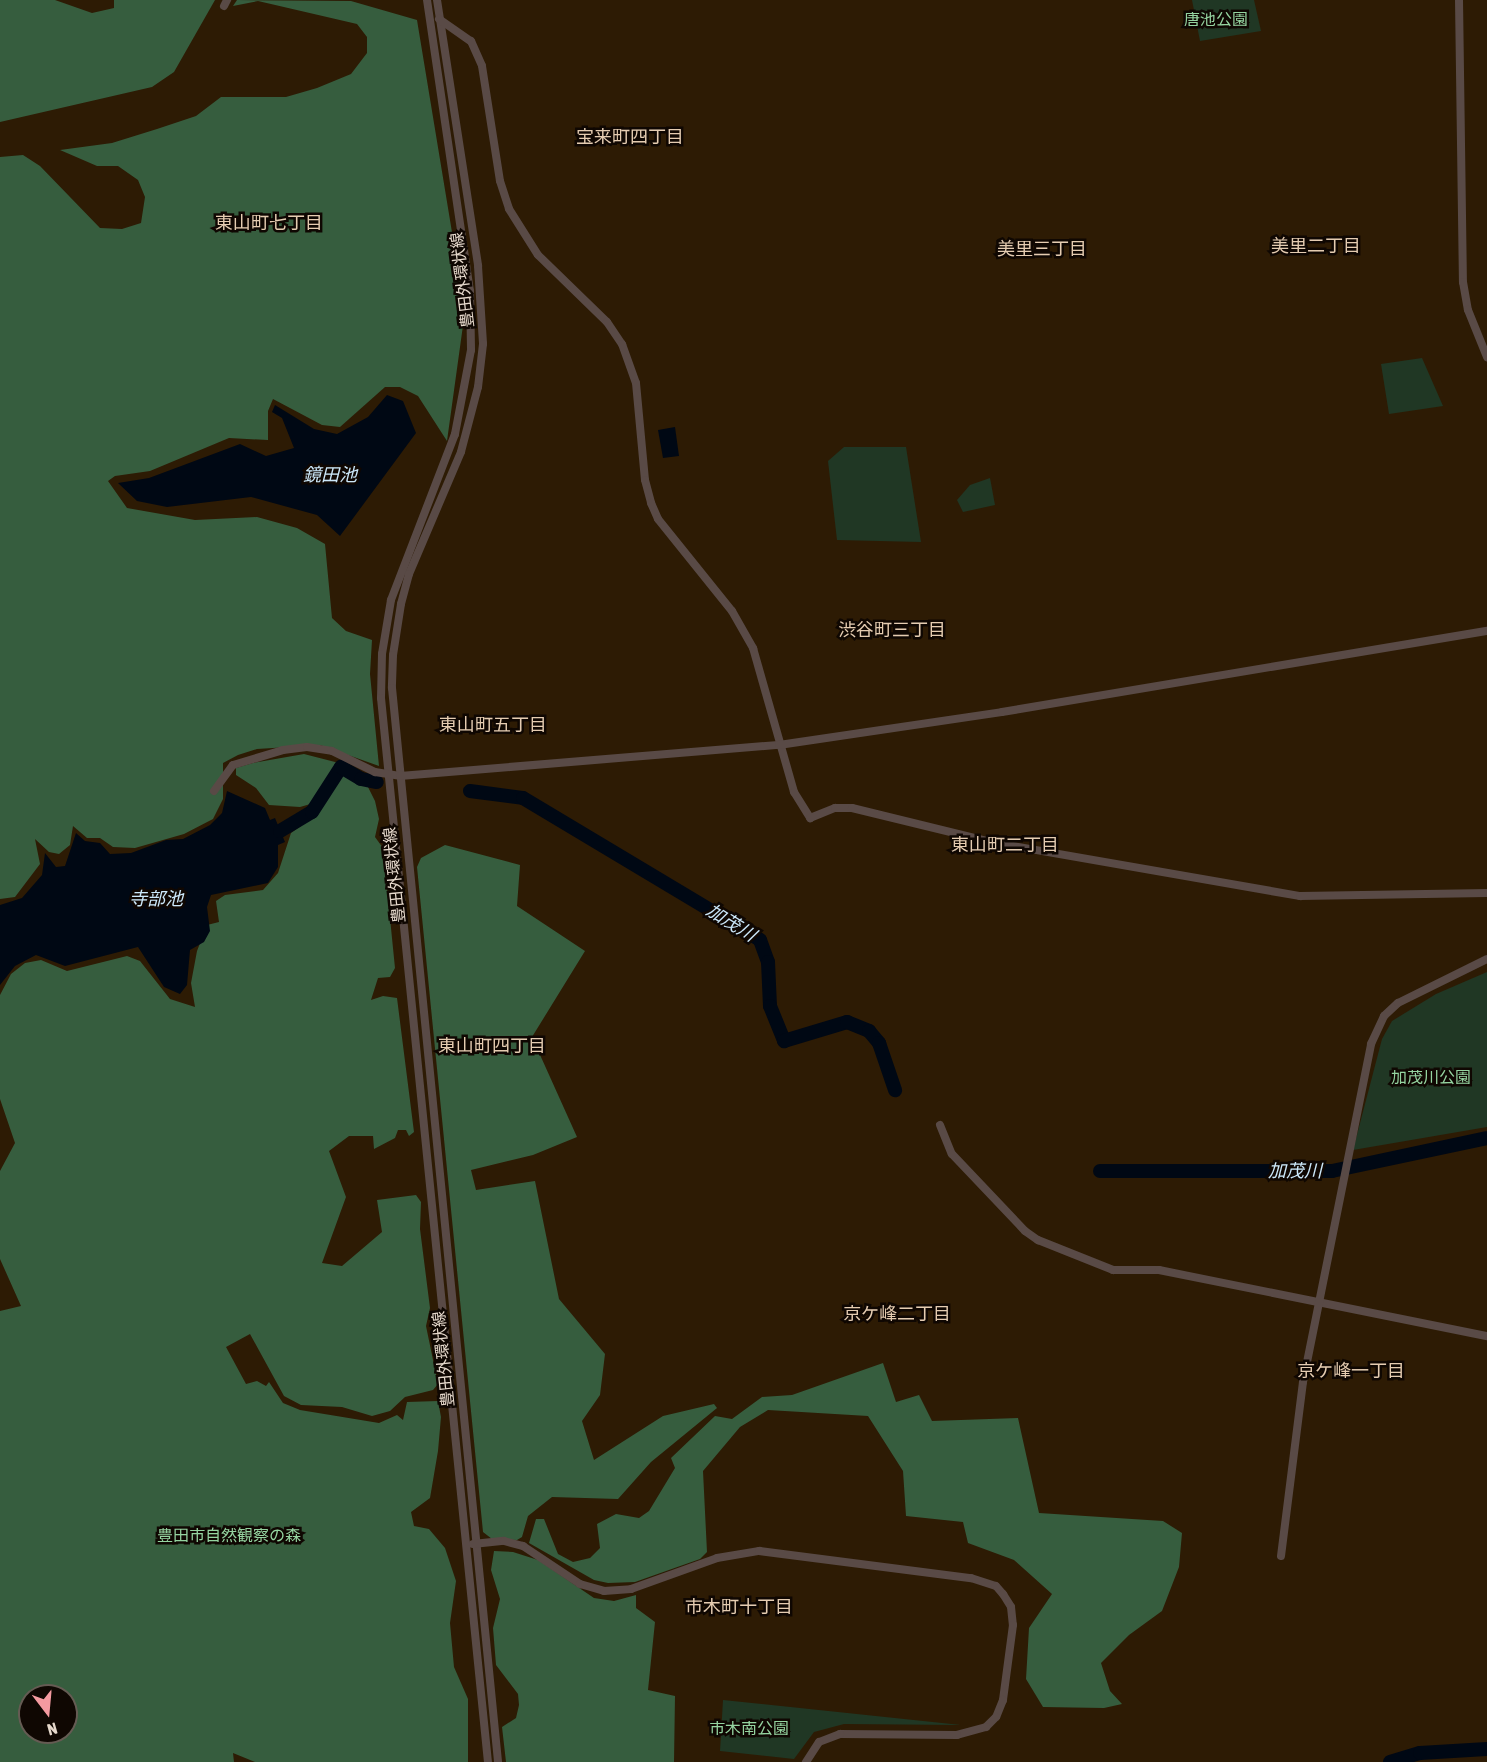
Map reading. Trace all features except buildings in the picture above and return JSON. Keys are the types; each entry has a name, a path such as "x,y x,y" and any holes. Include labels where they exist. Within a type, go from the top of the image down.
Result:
{"street":[{"name":"豊田外環状線","path":"427,0 470,291 471,350 455,434 402,568 385,627 381,698 471,1545 498,1762"},
{"name":"豊田外環状線","path":"437,0 478,266 483,344 471,420 409,574 396,630 392,688 471,1545 488,1762"},
{"path":"1459,0 1463,282 1468,310 1487,357"},
{"path":"439,19 471,41 482,66 500,181 509,209 538,255 607,322 622,344 636,383 645,480 651,503 658,519 732,611 753,648 794,792 810,818 836,808 852,808 996,843 1300,896 1487,893"},
{"path":"214,791 223,774 247,758 307,747 332,751 388,775 400,776 780,745 947,721 1487,631"},
{"path":"1281,1556 1282,1527 1317,1304 1371,1044 1384,1016 1408,997 1487,959"},
{"path":"940,1125 952,1154 1038,1240 1113,1270 1159,1270 1317,1304 1487,1336"},
{"path":"471,1545 504,1541 523,1546 580,1584 604,1591 631,1589 717,1558 759,1551 971,1578 996,1586 1011,1607 1013,1625 1003,1700 996,1717 986,1726 957,1735 840,1734 819,1742 806,1762"}],"green space":[{"path":"0,0 55,0 92,13 114,8 114,0 215,0 174,72 152,87 0,122"},
{"path":"237,0 351,1 417,20 465,311 447,441 418,396 400,387 385,387 340,427 322,425 273,399 268,411 268,440 229,438 150,471 115,476 108,481 127,508 195,520 257,517 297,528 325,544 332,618 346,631 372,640 370,674 379,766 320,745 257,749 238,755 223,763 223,799 213,819 184,834 135,848 113,847 100,838 87,838 73,826 70,845 59,854 49,852 35,839 40,864 15,897 0,899 0,157 23,155 40,166 100,228 122,229 141,223 145,197 138,180 118,166 97,166 60,150 112,143 157,129 196,116 221,97 286,97 317,88 351,74 367,53 367,37 357,24 258,1 233,6"},
{"name":"唐池公園","path":"1192,0 1254,0 1261,31 1200,41"},
{"path":"1422,358 1443,406 1389,414 1381,364"},
{"path":"844,447 906,447 921,542 837,540 828,461"},
{"path":"990,478 995,505 963,512 957,500 970,485"},
{"path":"304,754 339,763 314,803 300,807 269,805 256,788 236,775 236,768"},
{"name":"豊田市自然観察の森","path":"342,771 368,787 375,801 379,819 375,837 383,848 395,968 390,977 378,978 371,1000 383,996 397,998 414,1132 409,1136 406,1130 398,1130 395,1138 374,1149 373,1136 349,1136 329,1151 346,1197 322,1263 342,1266 382,1232 377,1200 416,1195 421,1202 420,1229 430,1308 426,1326 438,1384 433,1390 405,1397 390,1411 372,1416 342,1407 301,1405 284,1396 250,1334 226,1347 246,1384 257,1381 266,1386 269,1382 283,1403 300,1410 379,1423 397,1415 403,1420 407,1402 438,1401 441,1417 430,1498 411,1512 414,1526 429,1529 445,1548 456,1581 450,1623 454,1667 468,1699 468,1762 255,1762 233,1753 234,1762 0,1762 0,1311 21,1306 0,1259 0,1171 15,1143 0,1099 0,995 11,974 25,963 41,960 67,971 127,956 140,961 170,999 195,1007 191,983 197,951 207,925 219,922 216,901 225,895 263,890 278,873 291,833 315,816"},
{"path":"445,845 520,865 517,906 585,951 532,1037 577,1137 533,1155 471,1170 476,1190 535,1181 559,1299 605,1354 600,1395 582,1421 594,1460 663,1416 714,1404 717,1408 651,1462 618,1499 552,1497 528,1516 522,1537 517,1540 492,1539 483,1532 417,867 421,858"},
{"name":"加茂川公園","path":"1487,972 1487,1127 1353,1150 1382,1039 1392,1021 1436,994"},
{"path":"883,1363 896,1402 919,1395 932,1421 1018,1418 1039,1513 1163,1521 1182,1533 1179,1567 1162,1611 1129,1635 1101,1663 1110,1691 1122,1704 1104,1708 1043,1707 1026,1679 1029,1628 1052,1594 1014,1560 968,1543 963,1522 906,1516 903,1471 868,1416 768,1410 740,1427 703,1471 707,1552 700,1559 635,1582 608,1583 594,1580 529,1543 536,1519 544,1519 558,1554 573,1562 590,1558 600,1548 597,1524 616,1514 639,1518 649,1511 675,1468 671,1458 715,1416 732,1419 762,1397 792,1395"},
{"path":"494,1551 513,1552 538,1560 594,1598 614,1601 636,1595 636,1608 655,1622 648,1690 675,1696 674,1762 506,1762 502,1727 516,1718 519,1705 518,1694 496,1665 493,1628 500,1599 491,1570"},
{"name":"市木南公園","path":"723,1700 961,1725 844,1724 814,1732 794,1759 720,1751"}],"water":[{"name":"鏡田池","path":"387,395 403,401 416,433 340,536 317,515 251,497 167,507 137,501 118,483 149,478 240,444 266,456 294,448 282,418 272,412 275,405 314,429 337,434 368,417"},
{"path":"675,427 679,456 663,458 658,430"},
{"name":"寺部池","path":"227,791 265,808 270,820 275,818 285,842 278,845 278,867 268,883 211,895 207,907 210,931 204,942 190,950 187,985 180,994 164,987 138,947 65,966 36,955 15,966 0,985 0,905 22,898 42,875 45,853 56,867 65,866 76,833 85,841 100,843 110,854 131,853 166,840 183,839 210,825 222,813"}],"waterway":[{"name":"加茂川","path":"280,831 312,812 341,767 361,779 377,782"},
{"name":"加茂川","path":"470,791 523,798 760,940 768,962 770,1006 784,1041 847,1022 869,1031 879,1043 895,1090"},
{"name":"加茂川","path":"1100,1171 1332,1171 1487,1138"},
{"path":"1390,1762 1420,1753 1487,1749"}],"district":[{"name":"宝来町四丁目","path":"630,137"},
{"name":"東山町七丁目","path":"269,223"},
{"name":"美里二丁目","path":"1316,246"},
{"name":"美里三丁目","path":"1042,249"},
{"name":"渋谷町三丁目","path":"892,630"},
{"name":"東山町五丁目","path":"493,725"},
{"name":"東山町二丁目","path":"1005,845"},
{"name":"東山町四丁目","path":"492,1046"},
{"name":"京ケ峰二丁目","path":"897,1314"},
{"name":"京ケ峰一丁目","path":"1351,1371"},
{"name":"市木町十丁目","path":"739,1607"}]}
